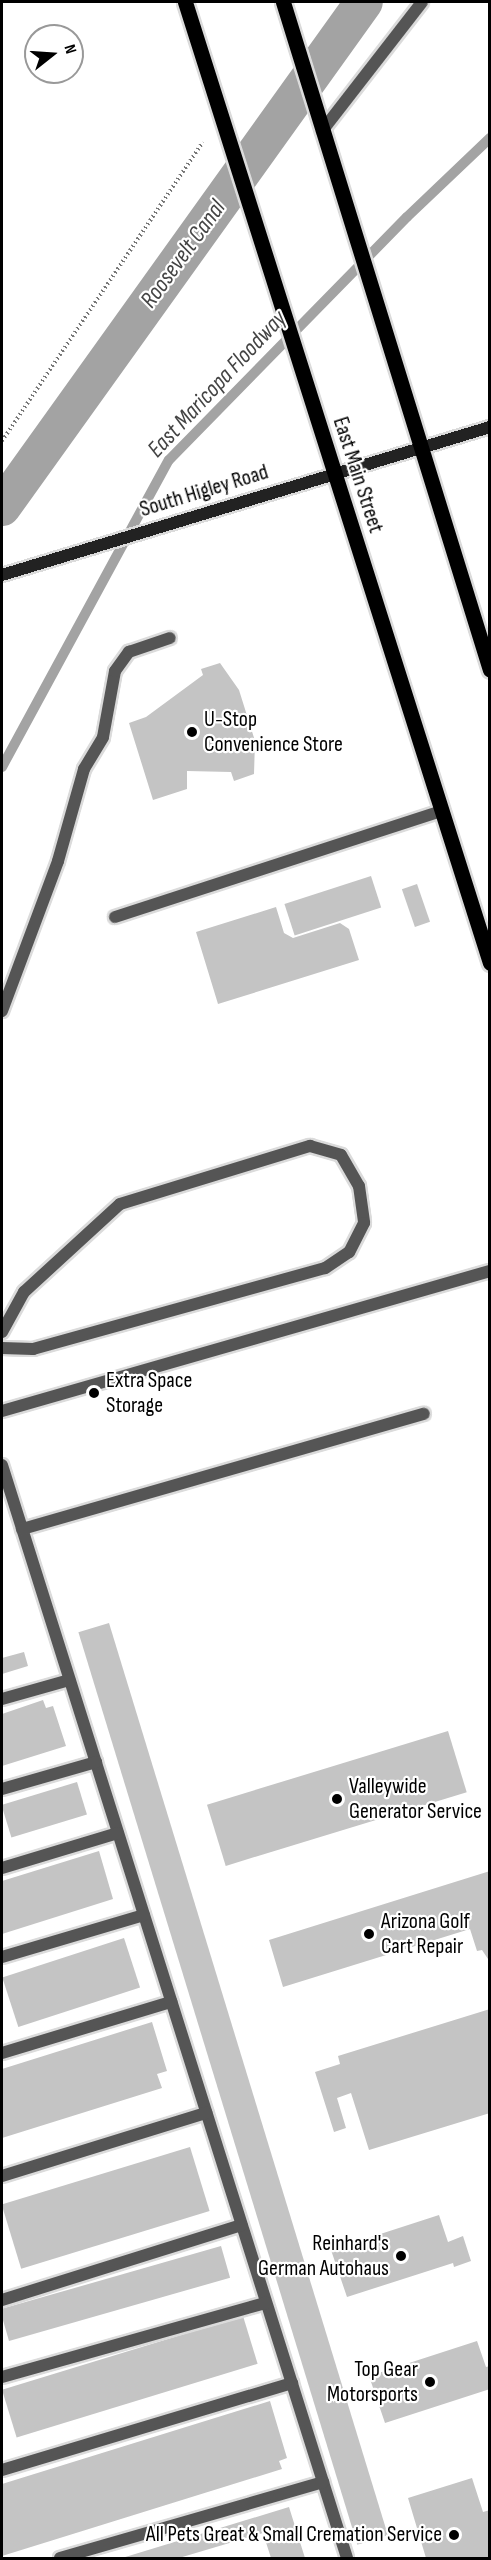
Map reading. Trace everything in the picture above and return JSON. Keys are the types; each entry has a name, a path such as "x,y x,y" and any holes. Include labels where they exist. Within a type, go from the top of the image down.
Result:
{"main road":[{"name":"East Main Street","path":"185,2 306,392 489,963"},
{"path":"283,2 489,670"},
{"name":"South Higley Road","path":"2,575 489,427"}],"lane":[{"path":"322,131 422,2"},
{"path":"2,1011 58,861 84,769 103,737 115,671 129,652 170,638"},
{"path":"115,917 442,811"},
{"path":"2,1332 24,1293 120,1204 310,1146 341,1155 359,1186 364,1223 349,1252 325,1268 33,1349 2,1348"},
{"path":"2,1411 489,1271"},
{"path":"22,1529 424,1414"},
{"path":"2,1465 347,2559"},
{"path":"2,1699 69,1680"},
{"path":"2,1789 96,1762"},
{"path":"2,1868 118,1833"},
{"path":"2,1957 144,1916"},
{"path":"2,2054 171,2002"},
{"path":"2,2176 206,2113"},
{"path":"2,2300 242,2225"},
{"path":"2,2377 266,2303"},
{"path":"2,2470 292,2383"},
{"path":"60,2559 323,2482"}],"path":[{"path":"2,441 220,116"}],"building":[{"name":"U-Stop Convenience Store","path":"220,663 239,690 255,741 254,774 234,781 231,772 187,771 187,789 153,800 129,723 146,717 203,675 201,669"},
{"path":"371,876 381,907 295,936 284,904"},
{"path":"417,884 430,922 415,927 402,889"},
{"path":"276,907 284,933 293,938 340,923 349,929 359,960 218,1004 196,932"},
{"path":"109,1623 388,2535 357,2545 78,1632"},
{"path":"24,1652 28,1666 2,1674 2,1658"},
{"path":"43,1700 46,1708 53,1706 66,1746 2,1766 2,1714"},
{"name":"Valleywide Generator Service","path":"448,1731 467,1792 226,1866 207,1805"},
{"path":"77,1782 87,1815 11,1838 2,1805"},
{"path":"99,1851 113,1899 2,1934 2,1881"},
{"name":"Arizona Golf Cart Repair","path":"490,1871 490,1962 482,1950 477,1951 470,1929 283,1987 269,1940"},
{"path":"124,1938 140,1987 18,2027 2,1978"},
{"path":"490,2009 490,2113 369,2150 351,2093 337,2098 346,2128 334,2132 315,2072 340,2064 338,2056"},
{"path":"152,2022 167,2071 157,2074 162,2088 2,2138 2,2069"},
{"path":"190,2147 210,2211 21,2269 2,2204"},
{"name":"Reinhard's German Autohaus","path":"439,2215 448,2242 463,2236 471,2261 454,2267 453,2263 347,2297 331,2250"},
{"path":"221,2246 230,2278 9,2341 2,2309"},
{"path":"243,2316 258,2364 17,2437 2,2390"},
{"name":"Top Gear Motorsports","path":"477,2341 486,2367 490,2366 490,2389 385,2423 369,2376"},
{"path":"270,2401 287,2458 279,2461 282,2469 2,2556 2,2484"},
{"name":"All Pets Great & Small Cremation Service","path":"472,2478 483,2512 490,2510 490,2558 426,2558 408,2498"},
{"path":"289,2507 305,2558 271,2558 263,2533 179,2558 122,2558"}],"waterway":[{"name":"Roosevelt Canal","path":"2,507 364,2"},
{"name":"East Maricopa Floodway","path":"2,767 169,460 407,217 490,138"}],"place":[{"name":"U-Stop Convenience Store","path":"192,732"},
{"name":"Extra Space Storage","path":"94,1393"},
{"name":"Valleywide Generator Service","path":"337,1799"},
{"name":"Arizona Golf Cart Repair","path":"369,1934"},
{"name":"Reinhard's German Autohaus","path":"401,2256"},
{"name":"Top Gear Motorsports","path":"430,2382"},
{"name":"All Pets Great & Small Cremation Service","path":"454,2535"}]}
